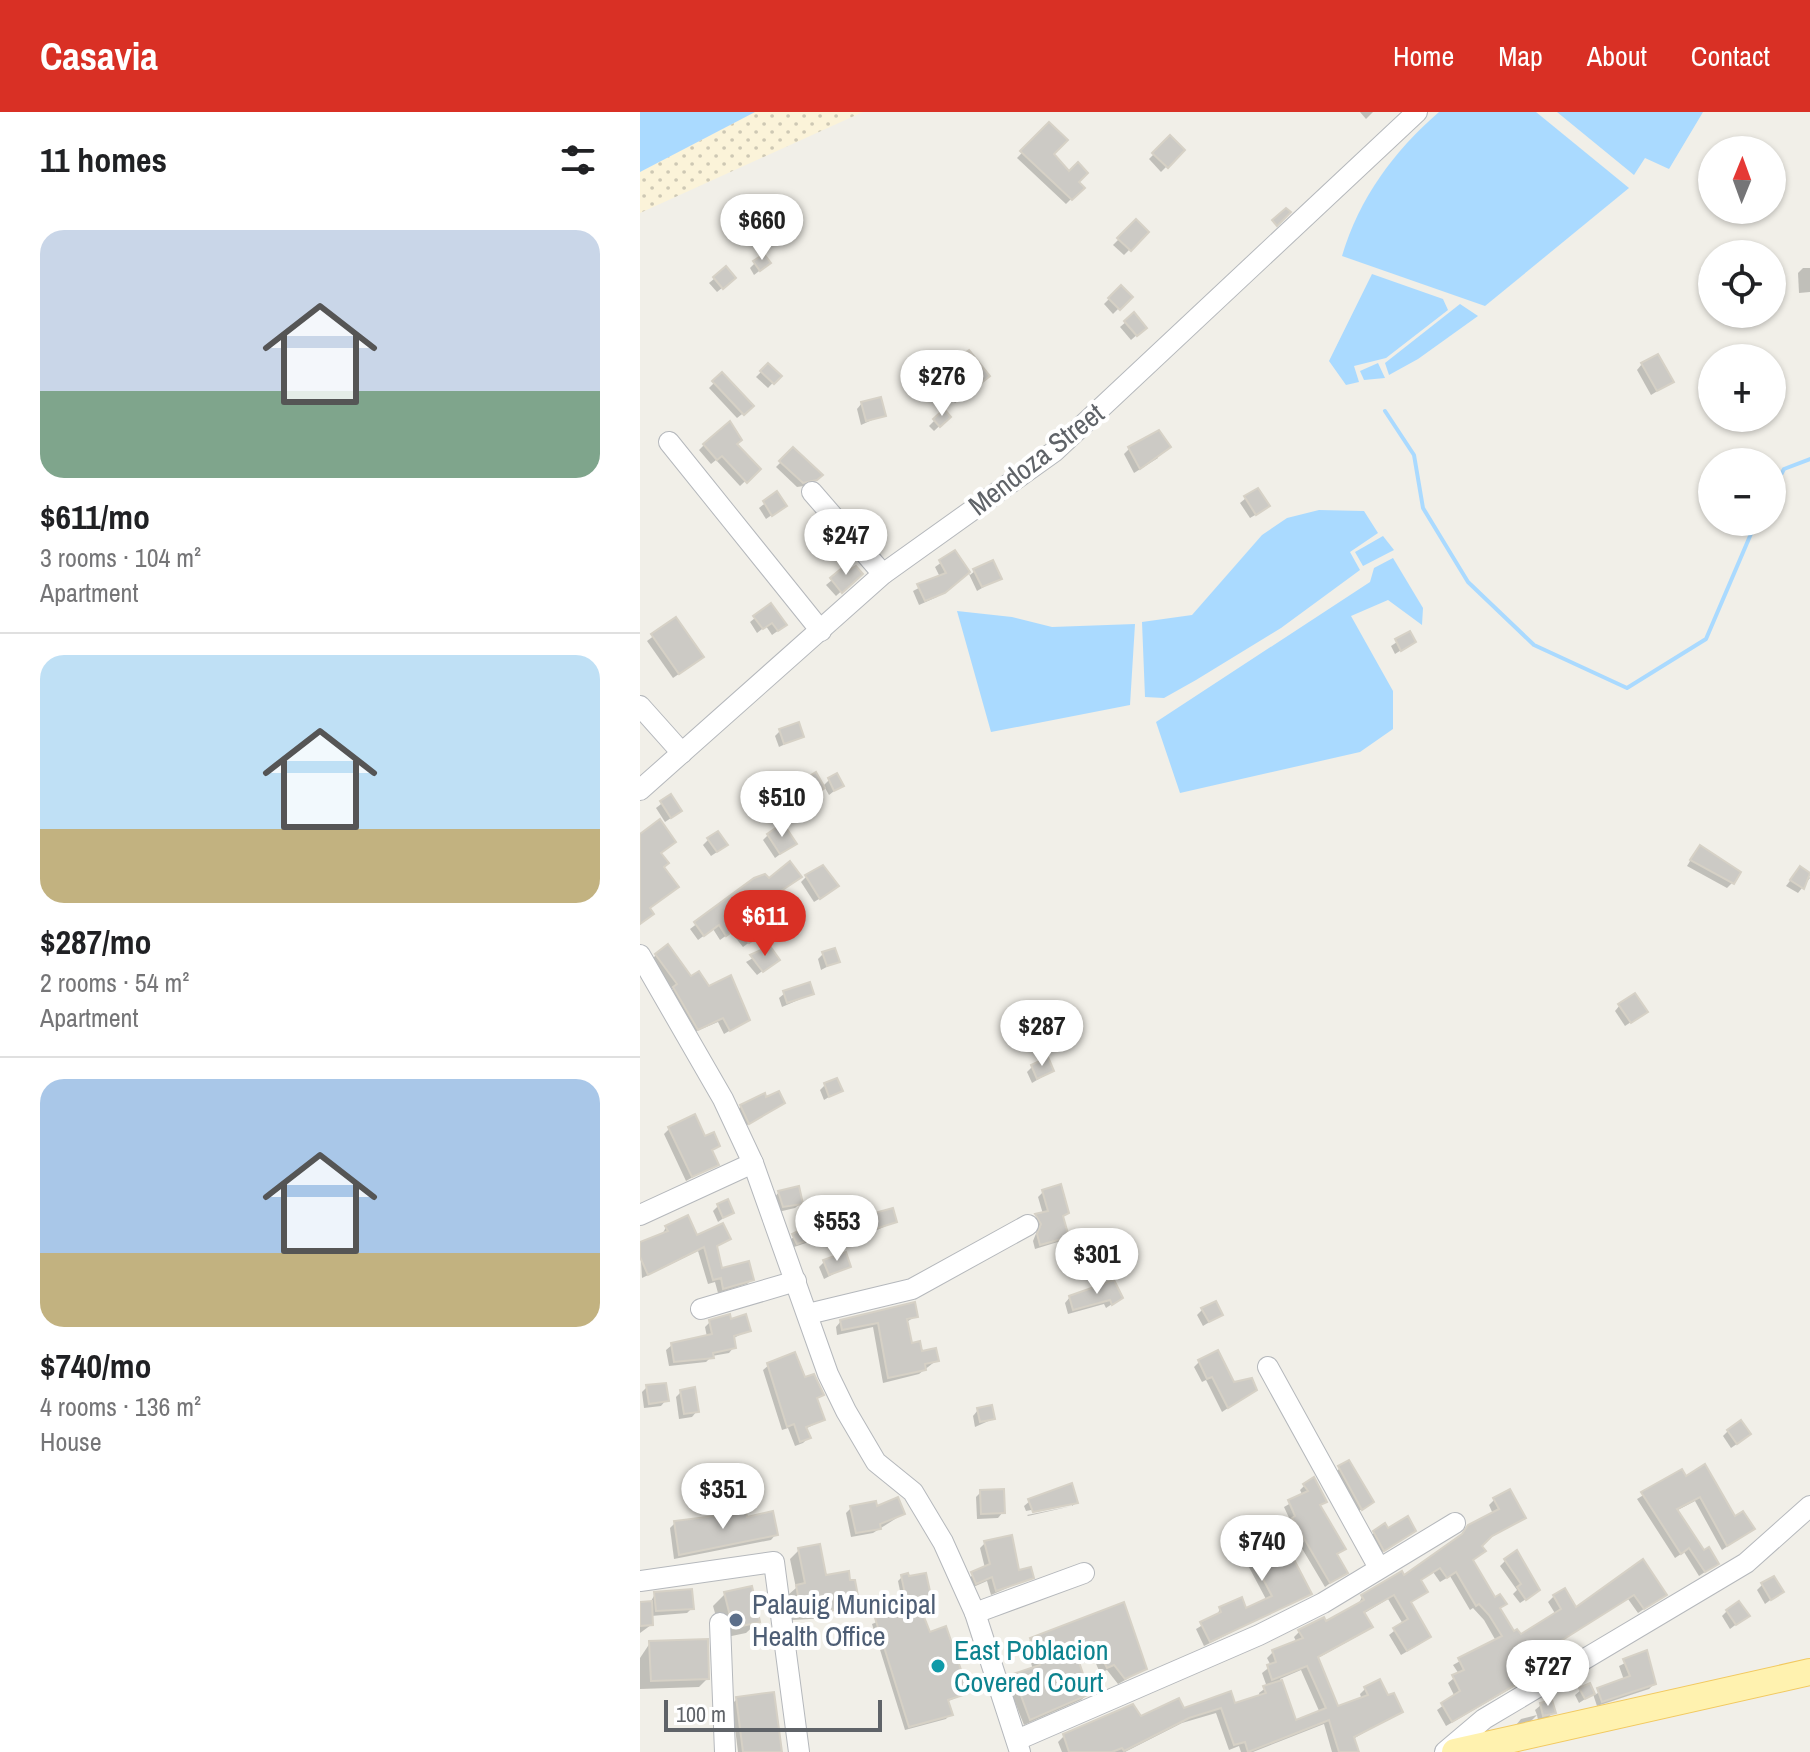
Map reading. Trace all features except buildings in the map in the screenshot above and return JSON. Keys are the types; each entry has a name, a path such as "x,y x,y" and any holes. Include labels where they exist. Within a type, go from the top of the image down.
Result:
{"main road":[{"path":"1455,1752 1810,1672"}],"street":[{"name":"Mendoza Street","path":"640,790 883,574 1055,451 1417,112"},
{"path":"669,442 821,631"},
{"path":"812,492 883,574"},
{"path":"640,706 682,753"},
{"path":"640,955 723,1099 753,1163 846,1411 876,1462 913,1492 943,1542 975,1613 1019,1746 1323,1603 1455,1523"},
{"path":"640,1215 753,1163"},
{"path":"808,1314 912,1289 1028,1225"},
{"path":"701,1309 796,1281"},
{"path":"1268,1367 1379,1568"},
{"path":"1445,1752 1484,1719 1746,1563 1810,1506"},
{"path":"640,1581 774,1562 799,1752"},
{"path":"975,1613 1084,1573"},
{"path":"720,1623 725,1752"}],"sand":[{"path":"755,112 863,112 640,213 640,172"}],"water":[{"path":"640,112 755,112 640,172"},
{"path":"1439,112 1536,112 1629,188 1485,306 1342,256 1358,215 1380,177 1407,143"},
{"path":"1557,112 1703,112 1669,169 1645,158 1634,175"},
{"path":"1372,274 1443,299 1448,310 1386,358 1354,366 1359,382 1346,385 1329,361"},
{"path":"1460,304 1478,316 1418,359 1389,375 1385,363"},
{"path":"1378,363 1385,378 1364,380 1360,371"},
{"path":"1319,510 1364,511 1378,533 1350,552 1360,570 1281,628 1196,680 1164,698 1145,697 1142,622 1192,615 1262,535 1287,518"},
{"path":"1383,536 1394,550 1363,566 1355,552"},
{"path":"1393,558 1423,608 1422,625 1388,600 1351,616 1393,691 1393,729 1360,752 1180,793 1156,722 1370,582 1374,568"},
{"path":"957,611 1012,617 1052,627 1135,624 1130,705 991,732"}],"waterway":[{"path":"1385,411 1414,455 1423,508 1468,582 1534,645 1627,688 1706,639 1750,536"},
{"path":"1786,468 1810,459"}],"place":[{"name":"Palauig Municipal Health Office","path":"736,1620"},
{"name":"East Poblacion Covered Court","path":"938,1666"}]}
